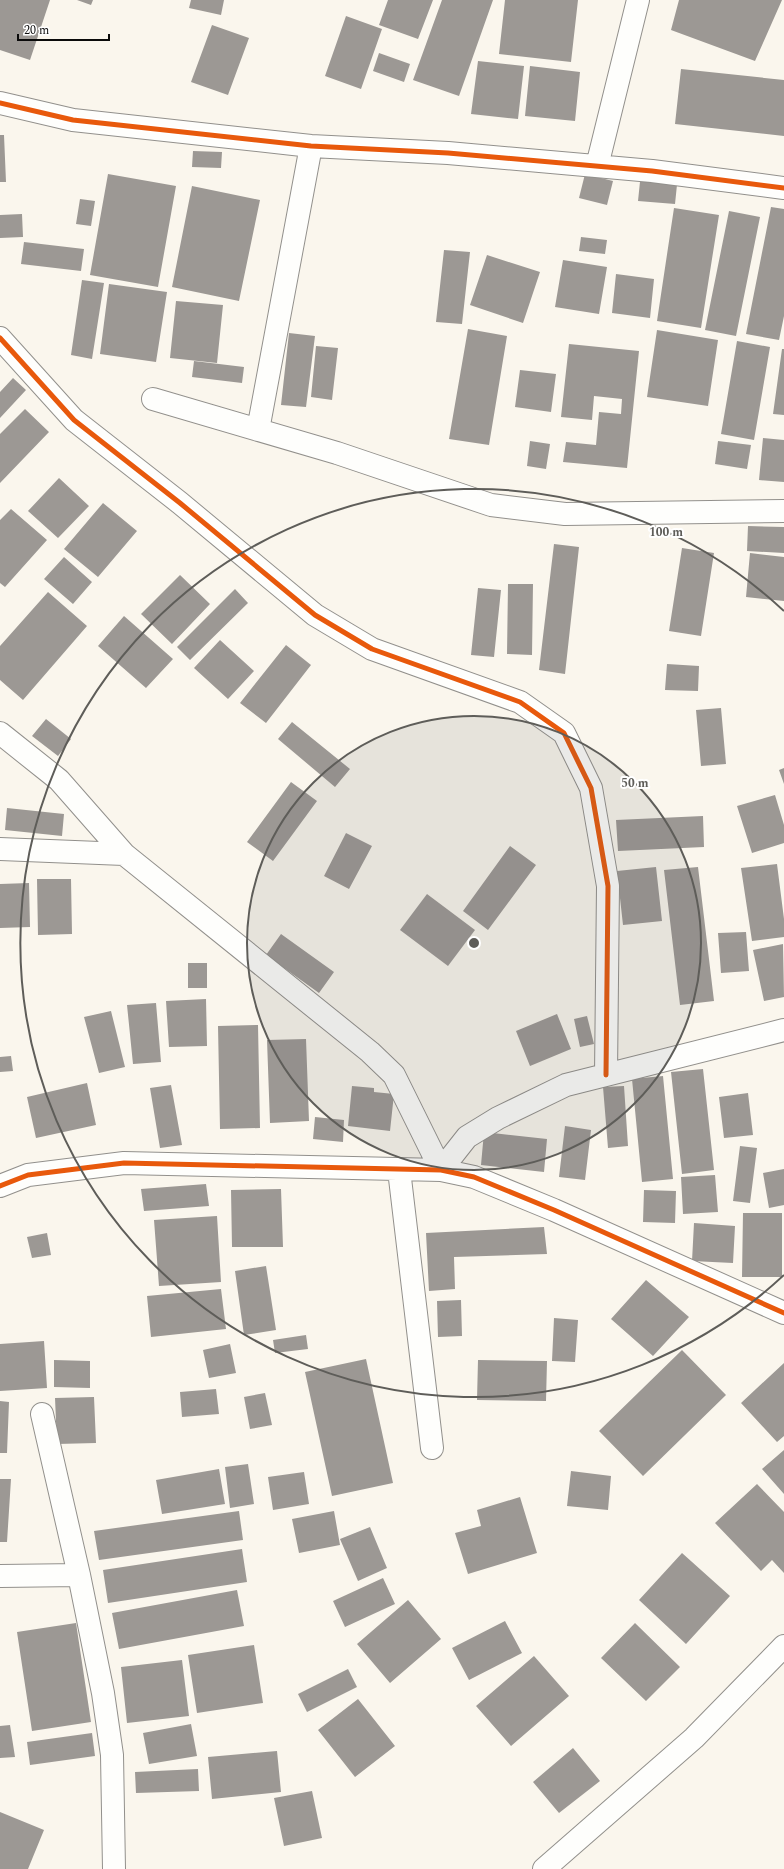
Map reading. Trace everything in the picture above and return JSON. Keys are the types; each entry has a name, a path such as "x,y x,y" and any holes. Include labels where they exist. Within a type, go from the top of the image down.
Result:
{"street":[{"path":"597,166 638,0"},
{"path":"0,103 73,120 311,146 448,153 597,166 652,171 784,188"},
{"path":"258,430 311,146"},
{"path":"0,338 74,420 180,503 315,615 372,649 520,702 564,733 591,788 608,886 606,1075"},
{"path":"153,399 337,453 491,505 565,514 784,511"},
{"path":"0,733 59,780 124,854 370,1052 394,1075 441,1170"},
{"path":"0,849 124,854"},
{"path":"441,1170 467,1137 498,1118 566,1085 784,1030"},
{"path":"0,1186 28,1175 124,1163 441,1170 474,1177 554,1210 784,1313"},
{"path":"399,1170 432,1448"},
{"path":"42,1414 80,1575 103,1693 112,1756 114,1869"},
{"path":"0,1576 80,1575"},
{"path":"544,1869 694,1738 784,1646"}],"building":[{"path":"0,0 50,0 30,60 0,50"},
{"path":"77,0 93,0 91,5"},
{"path":"191,0 224,0 221,15 189,8"},
{"path":"388,0 433,0 418,39 379,25"},
{"path":"442,0 493,0 459,96 413,80"},
{"path":"505,0 578,0 571,62 499,54"},
{"path":"679,0 782,0 755,61 671,30"},
{"path":"346,16 382,29 361,89 325,76"},
{"path":"212,25 249,38 228,95 191,82"},
{"path":"379,53 410,64 404,82 373,71"},
{"path":"478,61 524,66 518,119 471,114"},
{"path":"530,66 580,72 575,121 525,116"},
{"path":"681,69 784,80 784,136 675,124"},
{"path":"0,135 4,135 6,182 0,182"},
{"path":"193,151 222,152 221,168 192,167"},
{"path":"641,172 678,175 675,204 638,201"},
{"path":"108,174 176,186 158,287 90,275"},
{"path":"585,174 613,181 607,205 579,198"},
{"path":"192,186 260,200 239,301 172,287"},
{"path":"80,199 95,201 91,226 76,224"},
{"path":"771,207 784,209 784,316 779,340 746,334"},
{"path":"674,208 719,215 701,328 657,321"},
{"path":"729,211 760,217 736,336 705,330"},
{"path":"22,214 23,237 0,238 0,215"},
{"path":"581,237 607,240 605,254 579,251"},
{"path":"24,242 84,249 81,271 21,264"},
{"path":"444,250 470,252 462,324 436,322"},
{"path":"487,255 540,272 523,323 470,305"},
{"path":"563,260 607,267 599,314 555,307"},
{"path":"616,274 654,279 650,318 612,313"},
{"path":"82,280 104,283 92,359 71,355"},
{"path":"109,284 167,292 156,362 100,354"},
{"path":"176,301 223,305 217,363 170,358"},
{"path":"468,329 507,336 489,445 449,439"},
{"path":"657,330 718,340 708,406 647,397"},
{"path":"289,333 315,336 306,407 281,405"},
{"path":"737,341 770,347 754,440 721,434"},
{"path":"569,344 639,351 627,468 563,462 566,442 596,445 599,412 621,414 622,399 594,396 592,420 561,417"},
{"path":"316,346 338,348 332,400 311,397"},
{"path":"782,349 784,349 784,415 773,414"},
{"path":"194,361 244,367 242,383 192,377"},
{"path":"520,370 556,374 551,412 515,407"},
{"path":"13,378 26,390 0,418 0,392"},
{"path":"25,409 49,432 0,483 0,434"},
{"path":"763,438 784,440 784,482 759,480"},
{"path":"530,441 550,444 546,469 527,466"},
{"path":"718,441 751,445 747,469 715,464"},
{"path":"59,478 89,506 58,538 28,511"},
{"path":"103,503 137,531 98,577 64,549"},
{"path":"11,509 47,540 5,587 0,583 0,520"},
{"path":"748,526 784,527 784,553 747,551"},
{"path":"554,544 579,547 565,674 539,670"},
{"path":"682,548 714,553 701,636 669,631"},
{"path":"750,553 784,557 784,601 746,597"},
{"path":"64,557 92,582 73,604 44,579"},
{"path":"180,575 210,604 172,644 141,614"},
{"path":"508,584 533,584 532,655 507,654"},
{"path":"478,588 501,590 494,657 471,655"},
{"path":"235,589 248,603 190,660 177,647"},
{"path":"48,592 87,626 23,700 0,680 0,646"},
{"path":"124,616 173,659 146,688 98,646"},
{"path":"220,640 254,671 228,699 194,668"},
{"path":"286,645 311,665 266,723 240,703"},
{"path":"667,664 699,666 698,691 665,690"},
{"path":"721,708 726,764 701,766 696,710"},
{"path":"46,719 71,739 58,756 32,736"},
{"path":"292,722 350,769 335,787 278,739"},
{"path":"784,768 784,784 779,770"},
{"path":"291,782 317,801 273,861 247,842"},
{"path":"775,795 784,825 784,843 752,853 737,806"},
{"path":"7,808 64,814 62,836 5,830"},
{"path":"703,816 704,847 618,851 616,820"},
{"path":"346,833 372,846 349,889 324,876"},
{"path":"510,846 536,865 488,930 463,911"},
{"path":"777,864 784,919 784,937 752,941 741,868"},
{"path":"656,867 662,921 623,925 617,871"},
{"path":"698,867 714,1001 680,1005 664,870"},
{"path":"37,879 71,879 72,934 38,935"},
{"path":"29,883 30,927 0,928 0,884"},
{"path":"427,894 475,930 448,966 400,930"},
{"path":"746,932 749,971 721,973 718,933"},
{"path":"281,934 334,972 319,993 266,955"},
{"path":"783,944 784,997 764,1001 753,950"},
{"path":"188,963 207,963 207,988 188,988"},
{"path":"206,999 207,1046 169,1047 166,1001"},
{"path":"156,1003 161,1062 133,1064 127,1005"},
{"path":"111,1011 125,1067 99,1073 84,1017"},
{"path":"557,1014 571,1049 530,1066 516,1031"},
{"path":"587,1016 594,1044 580,1047 574,1019"},
{"path":"258,1025 260,1128 220,1129 218,1026"},
{"path":"306,1039 309,1121 270,1123 267,1040"},
{"path":"11,1056 13,1071 0,1072 0,1057"},
{"path":"703,1069 714,1170 682,1174 671,1072"},
{"path":"663,1076 673,1179 642,1182 632,1079"},
{"path":"87,1083 96,1125 36,1138 27,1097"},
{"path":"171,1085 182,1145 160,1148 150,1088"},
{"path":"352,1086 374,1088 374,1092 394,1094 390,1131 348,1126"},
{"path":"624,1086 628,1146 608,1148 603,1087"},
{"path":"748,1093 753,1135 724,1138 719,1097"},
{"path":"315,1117 344,1120 343,1142 313,1139"},
{"path":"565,1126 591,1130 585,1180 559,1177"},
{"path":"484,1132 547,1139 544,1172 481,1165"},
{"path":"740,1146 757,1148 750,1203 733,1201"},
{"path":"784,1169 784,1205 769,1208 763,1173"},
{"path":"715,1175 718,1212 683,1214 681,1177"},
{"path":"206,1184 209,1206 144,1211 141,1189"},
{"path":"281,1189 283,1247 232,1247 231,1190"},
{"path":"644,1190 676,1191 675,1223 643,1222"},
{"path":"743,1213 782,1213 782,1277 742,1277"},
{"path":"217,1216 221,1282 159,1286 154,1220"},
{"path":"694,1223 735,1226 733,1263 692,1261"},
{"path":"544,1227 547,1254 454,1257 455,1289 429,1291 426,1233"},
{"path":"47,1233 51,1255 32,1258 27,1237"},
{"path":"266,1266 276,1330 244,1335 235,1271"},
{"path":"646,1280 689,1317 653,1356 611,1319"},
{"path":"221,1289 226,1329 151,1337 147,1296"},
{"path":"461,1300 462,1336 438,1337 437,1301"},
{"path":"554,1318 578,1320 575,1362 552,1361"},
{"path":"306,1335 308,1349 275,1353 273,1340"},
{"path":"44,1341 47,1388 0,1391 0,1344"},
{"path":"230,1344 236,1373 209,1378 203,1350"},
{"path":"682,1350 726,1395 643,1476 599,1431"},
{"path":"366,1359 393,1483 332,1496 305,1372"},
{"path":"54,1360 90,1361 90,1388 54,1387"},
{"path":"478,1360 547,1361 546,1401 477,1400"},
{"path":"784,1363 784,1436 777,1442 741,1403"},
{"path":"216,1389 219,1414 182,1417 180,1392"},
{"path":"265,1393 272,1425 250,1429 244,1397"},
{"path":"94,1397 96,1443 57,1444 55,1398"},
{"path":"0,1401 9,1402 7,1453 0,1453"},
{"path":"784,1450 784,1494 762,1469"},
{"path":"248,1464 254,1504 230,1508 225,1467"},
{"path":"219,1469 225,1504 162,1514 156,1480"},
{"path":"571,1471 611,1476 608,1510 567,1506"},
{"path":"304,1472 309,1504 273,1510 268,1477"},
{"path":"0,1479 11,1479 7,1542 0,1542"},
{"path":"757,1484 784,1512 784,1573 772,1560 761,1571 715,1523"},
{"path":"520,1497 537,1553 468,1574 455,1533 481,1526 477,1510"},
{"path":"239,1511 243,1540 99,1560 94,1531"},
{"path":"334,1511 340,1545 299,1553 292,1519"},
{"path":"370,1527 387,1568 358,1581 340,1539"},
{"path":"242,1549 247,1582 108,1603 103,1570"},
{"path":"682,1553 730,1596 686,1644 639,1600"},
{"path":"383,1578 395,1604 345,1627 333,1601"},
{"path":"237,1590 244,1626 119,1649 112,1613"},
{"path":"408,1600 441,1639 390,1683 357,1644"},
{"path":"505,1621 522,1653 469,1680 452,1648"},
{"path":"76,1623 91,1722 32,1731 17,1632"},
{"path":"635,1623 680,1667 646,1701 601,1658"},
{"path":"254,1645 263,1703 197,1713 188,1655"},
{"path":"534,1656 569,1696 511,1746 476,1706"},
{"path":"182,1660 189,1716 127,1723 121,1667"},
{"path":"348,1669 357,1687 307,1712 298,1694"},
{"path":"358,1699 395,1746 355,1777 318,1730"},
{"path":"191,1724 197,1756 149,1764 143,1733"},
{"path":"10,1725 15,1757 0,1758 0,1726"},
{"path":"92,1733 95,1756 30,1765 27,1742"},
{"path":"573,1748 600,1781 559,1813 533,1782"},
{"path":"277,1751 281,1792 212,1799 208,1757"},
{"path":"198,1769 199,1791 136,1793 135,1772"},
{"path":"312,1791 322,1838 284,1846 274,1798"},
{"path":"0,1812 44,1830 28,1869 0,1869"}],"cycle path":[{"path":"0,103 73,120 311,146 448,153 652,171 784,188"},
{"path":"0,338 74,420 180,503 315,615 372,649 520,702 564,733 591,788 608,886 606,1075"},
{"path":"0,1186 28,1175 124,1163 441,1170 474,1177 554,1210 784,1313"}]}
